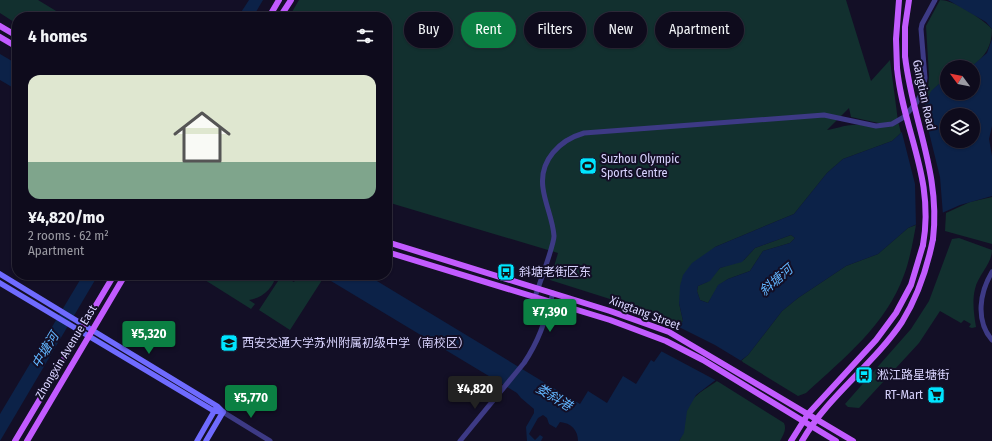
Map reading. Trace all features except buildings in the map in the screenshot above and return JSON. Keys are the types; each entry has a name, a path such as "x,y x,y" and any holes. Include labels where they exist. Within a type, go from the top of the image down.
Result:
{"main road":[{"path":"272,12 279,0"},
{"path":"283,12 291,0"},
{"name":"Gangtian Road","path":"791,441 808,414 876,340 896,313 911,285 923,245 927,216 925,190 918,155 900,87 897,68 896,39 899,0"},
{"name":"Gangtian Road","path":"802,441 816,419 902,322 920,286 933,239 935,207 933,183 910,92 905,56 905,26 908,0"},
{"path":"0,26 12,33"},
{"path":"0,37 12,44"},
{"name":"Xingtang Street","path":"392,244 538,288 655,327 689,343 853,441"},
{"name":"Xingtang Street","path":"392,254 536,297 648,334 684,350 836,441"},
{"path":"0,274 72,318 82,328 90,333 223,412 206,441"},
{"name":"Zhongxin Avenue East","path":"15,441 111,280"},
{"name":"Zhongxin Avenue East","path":"27,441 122,280"},
{"path":"0,283 68,325 82,328"},
{"path":"197,441 216,408"}],"street":[{"path":"899,0 908,0"},
{"path":"536,297 554,236 542,188 543,173 549,157 562,142 584,133 824,115 876,126 892,124 904,117 918,102 923,90 925,78 922,24 935,0"},
{"path":"992,272 985,285 981,304 985,327 992,340"},
{"path":"460,441 524,363 540,338 553,293"},
{"path":"223,412 270,441"}],"green space":[{"path":"0,0 38,0 58,12 12,12 12,21 0,13"},
{"name":"Suzhou Olympic Sports Centre","path":"299,0 846,0 871,81 890,60 901,133 892,141 843,159 827,173 794,214 715,247 679,303 683,321 679,327 632,306 550,280 558,253 392,203 392,12 292,12","holes":["849,108 851,117 883,124 874,126 849,125 827,130"]},
{"path":"940,0 960,6 974,15 992,29 992,35 987,51 979,60 940,60 940,84 933,89 925,104 924,100 928,90 929,76 926,26"},
{"path":"992,197 992,244 945,231 946,213 970,202"},
{"path":"916,225 910,256 904,275 886,310 862,340 806,393 798,396 741,361 748,355 782,311 798,298 846,266 878,254 908,228"},
{"path":"791,235 795,238 790,243 763,251 750,271 728,279 719,285 708,303 700,300 697,291 698,286 707,282 720,268 744,260 755,248"},
{"path":"959,238 992,250 990,260 975,289 973,303 976,327 969,327 971,324 964,320 961,323 940,311 919,343 859,408 848,407 845,404 911,329 929,301 952,239"},
{"path":"205,280 275,280 270,289 262,295 249,300 255,304 251,309"},
{"path":"279,280 291,280 294,282 295,280 322,280 290,330 259,310"},
{"path":"717,381 784,423 785,430 780,441 679,441 683,432 687,410 693,399"}],"water":[{"path":"249,0 263,0 256,12 241,12"},
{"path":"948,0 992,0 992,29 986,22"},
{"path":"992,39 992,126 989,139 992,156 992,196 960,205 908,228 878,254 846,266 798,298 782,311 748,355 696,395 687,411 684,433 679,441 578,441 577,434 571,426 560,422 556,428 549,424 547,418 543,415 538,418 529,434 535,440 540,435 543,437 541,441 527,441 526,427 534,413 534,409 517,393 329,280 375,280 580,404 588,391 607,403 623,376 636,384 651,360 654,362 683,321 679,303 680,286 683,275 692,263 715,247 794,214 827,173 843,159 892,141 901,133 926,103 931,91 939,84 940,100 980,100 979,60 987,53","holes":["791,235 795,238 790,243 763,251 750,271 728,279 718,285 708,303 700,300 697,291 698,286 710,281 720,268 742,262 755,248"]},
{"path":"0,54 12,61 12,87 0,80"},
{"name":"中塘河","path":"80,280 95,280 0,441 0,414"}],"pier":[{"path":"922,104 940,177 943,215 916,227 915,184 901,129"},
{"path":"677,326 715,345 743,362 719,382 659,350"}],"place":[{"name":"Suzhou Olympic Sports Centre","path":"588,166"},
{"name":"斜塘老街区东","path":"506,272"},
{"name":"西安交通大学苏州附属初级中学（南校区）","path":"229,343"},
{"name":"淞江路星塘街","path":"864,375"},
{"name":"RT-Mart","path":"936,395"}],"water label":[{"name":"斜塘河","path":"776,280"},
{"name":"娄斜港","path":"554,397"}]}
